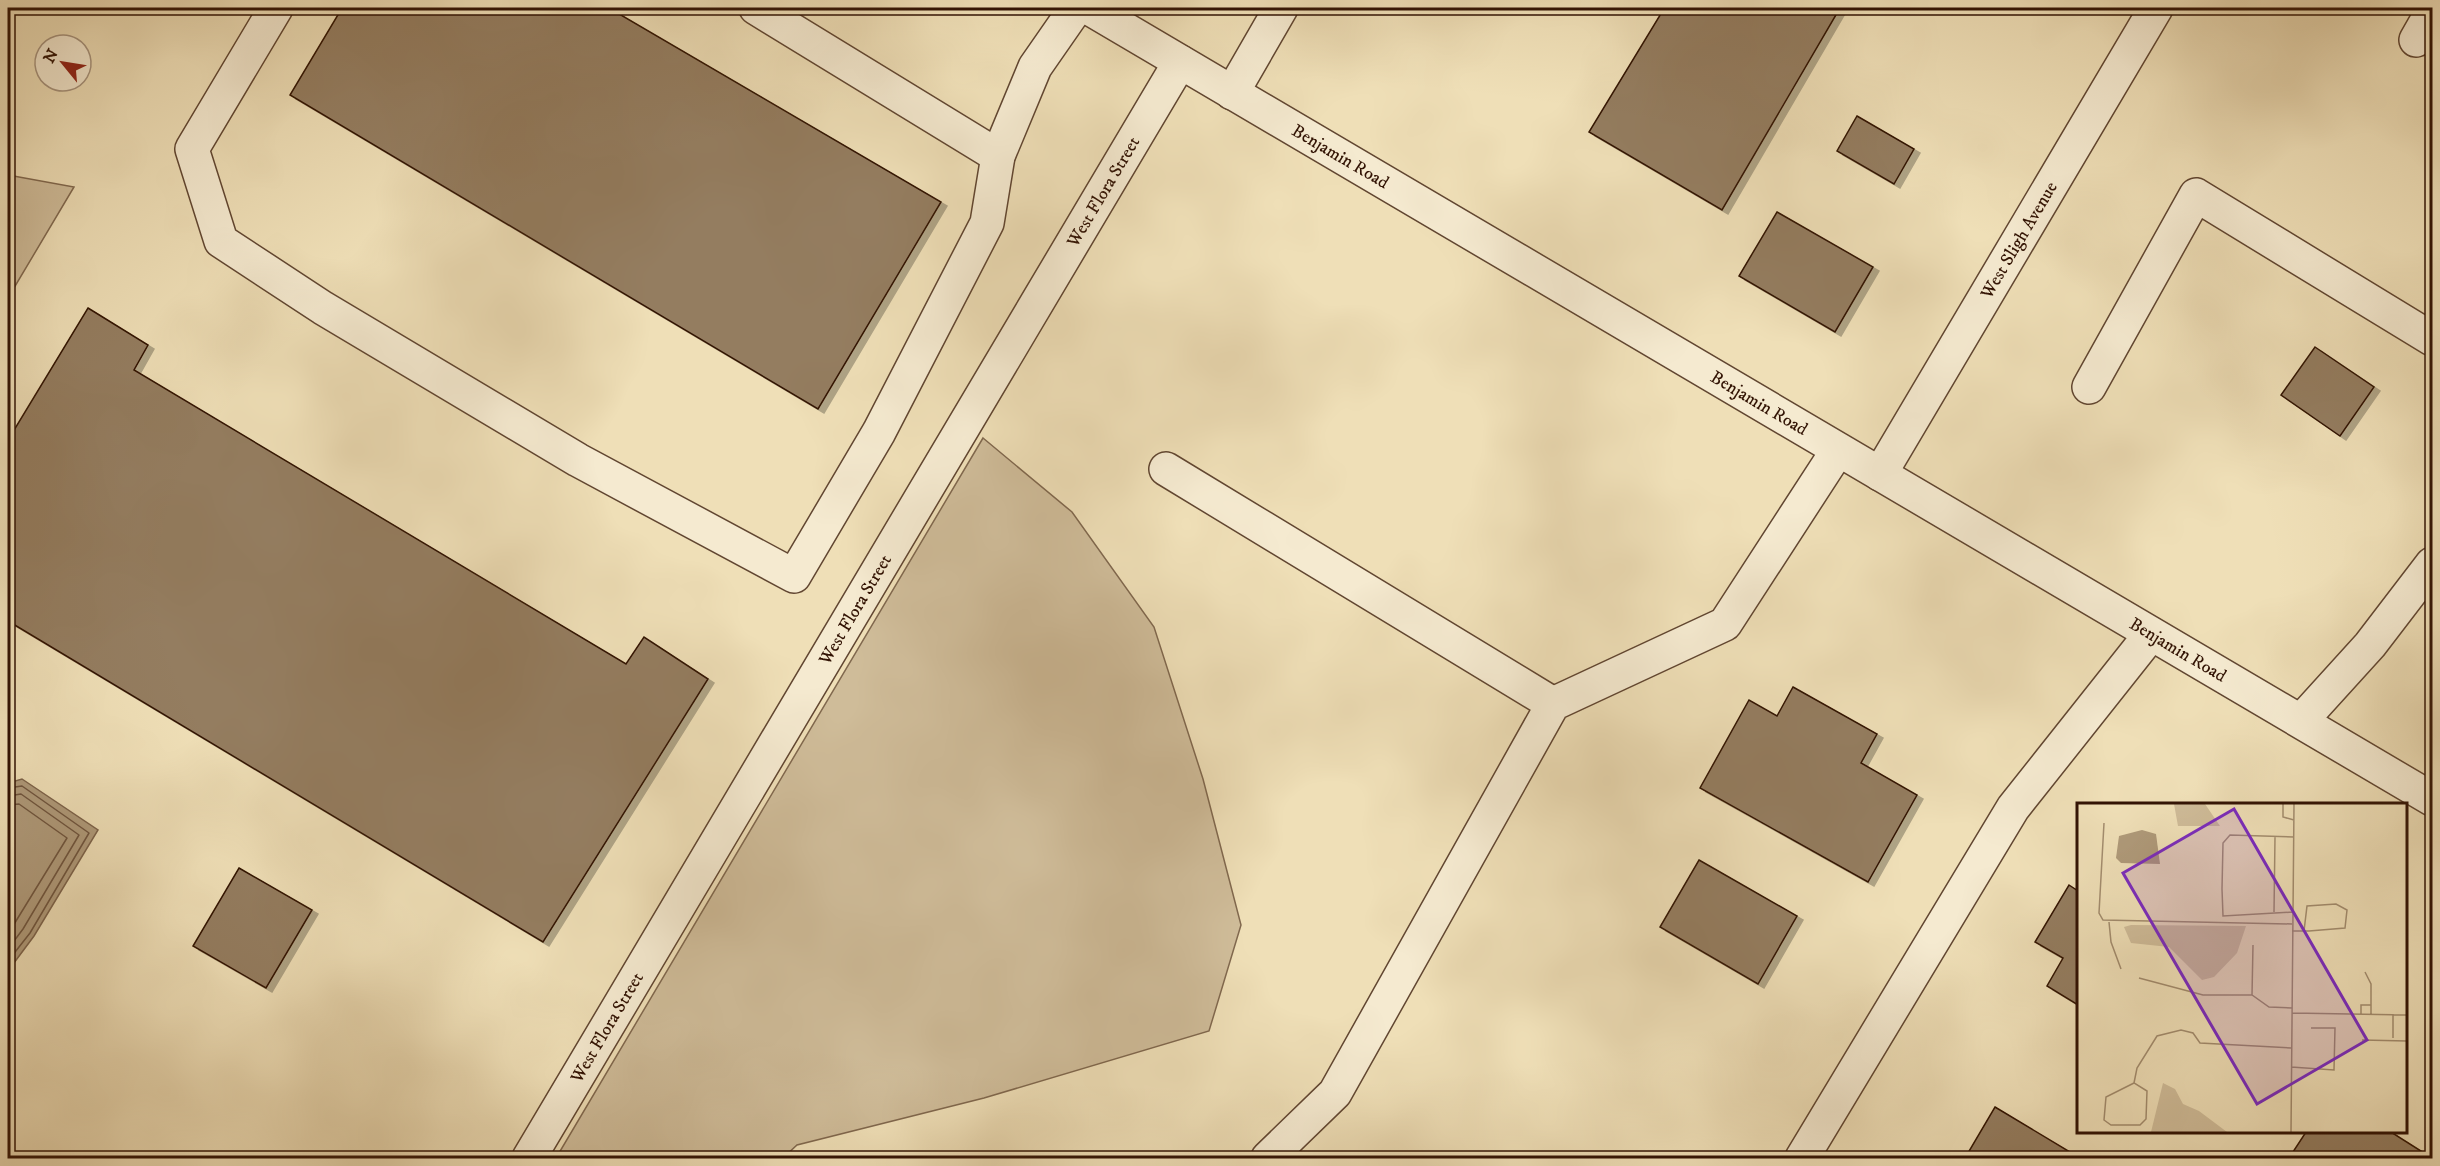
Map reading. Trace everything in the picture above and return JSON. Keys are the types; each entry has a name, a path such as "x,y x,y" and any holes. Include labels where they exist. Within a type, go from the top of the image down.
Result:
{"street":[{"path":"276,8 192,149 221,241 323,308 578,460 794,576 879,432 987,223 998,156 1035,67 1076,8"},
{"path":"756,8 998,156"},
{"name":"Benjamin Road","path":"1089,8 2433,799"},
{"path":"1232,93 1281,8"},
{"name":"West Sligh Avenue","path":"1880,474 2157,8"},
{"path":"2415,40 2433,12"},
{"name":"West Flora Street","path":"529,1158 1180,62"},
{"path":"2089,387 2196,195 2433,339"},
{"path":"1268,1158 1335,1093 1554,704 1725,624 1838,450"},
{"path":"1166,469 1554,704"},
{"path":"2301,721 2370,645 2433,564"},
{"path":"1802,1158 2013,808 2151,634"}],"shaded area":[{"path":"8,175 74,187 8,298"},
{"path":"983,438 1072,512 1154,627 1203,779 1241,925 1209,1031 984,1098 797,1145 783,1158 556,1158"}],"water":[{"path":"22,779 98,830 34,936 8,971 8,783"}],"building":[{"path":"342,8 609,8 941,202 818,409 290,95"},
{"path":"1655,8 1840,8 1722,210 1589,132 1662,12"},
{"path":"1857,116 1914,149 1894,184 1837,151"},
{"path":"1777,212 1873,267 1835,332 1739,276"},
{"path":"88,308 148,345 134,370 626,664 644,637 708,679 543,942 8,621 8,440"},
{"path":"2315,347 2374,387 2340,436 2281,395"},
{"path":"1793,687 1877,734 1861,763 1917,795 1868,882 1700,788 1749,700 1777,716"},
{"path":"1699,860 1797,916 1758,984 1660,927"},
{"path":"239,868 312,910 266,988 193,946"},
{"path":"2069,885 2077,890 2077,1004 2047,986 2063,958 2035,942"},
{"path":"1995,1107 2075,1155 2073,1158 1965,1158"},
{"path":"2305,1133 2393,1133 2432,1158 2289,1158"}]}
